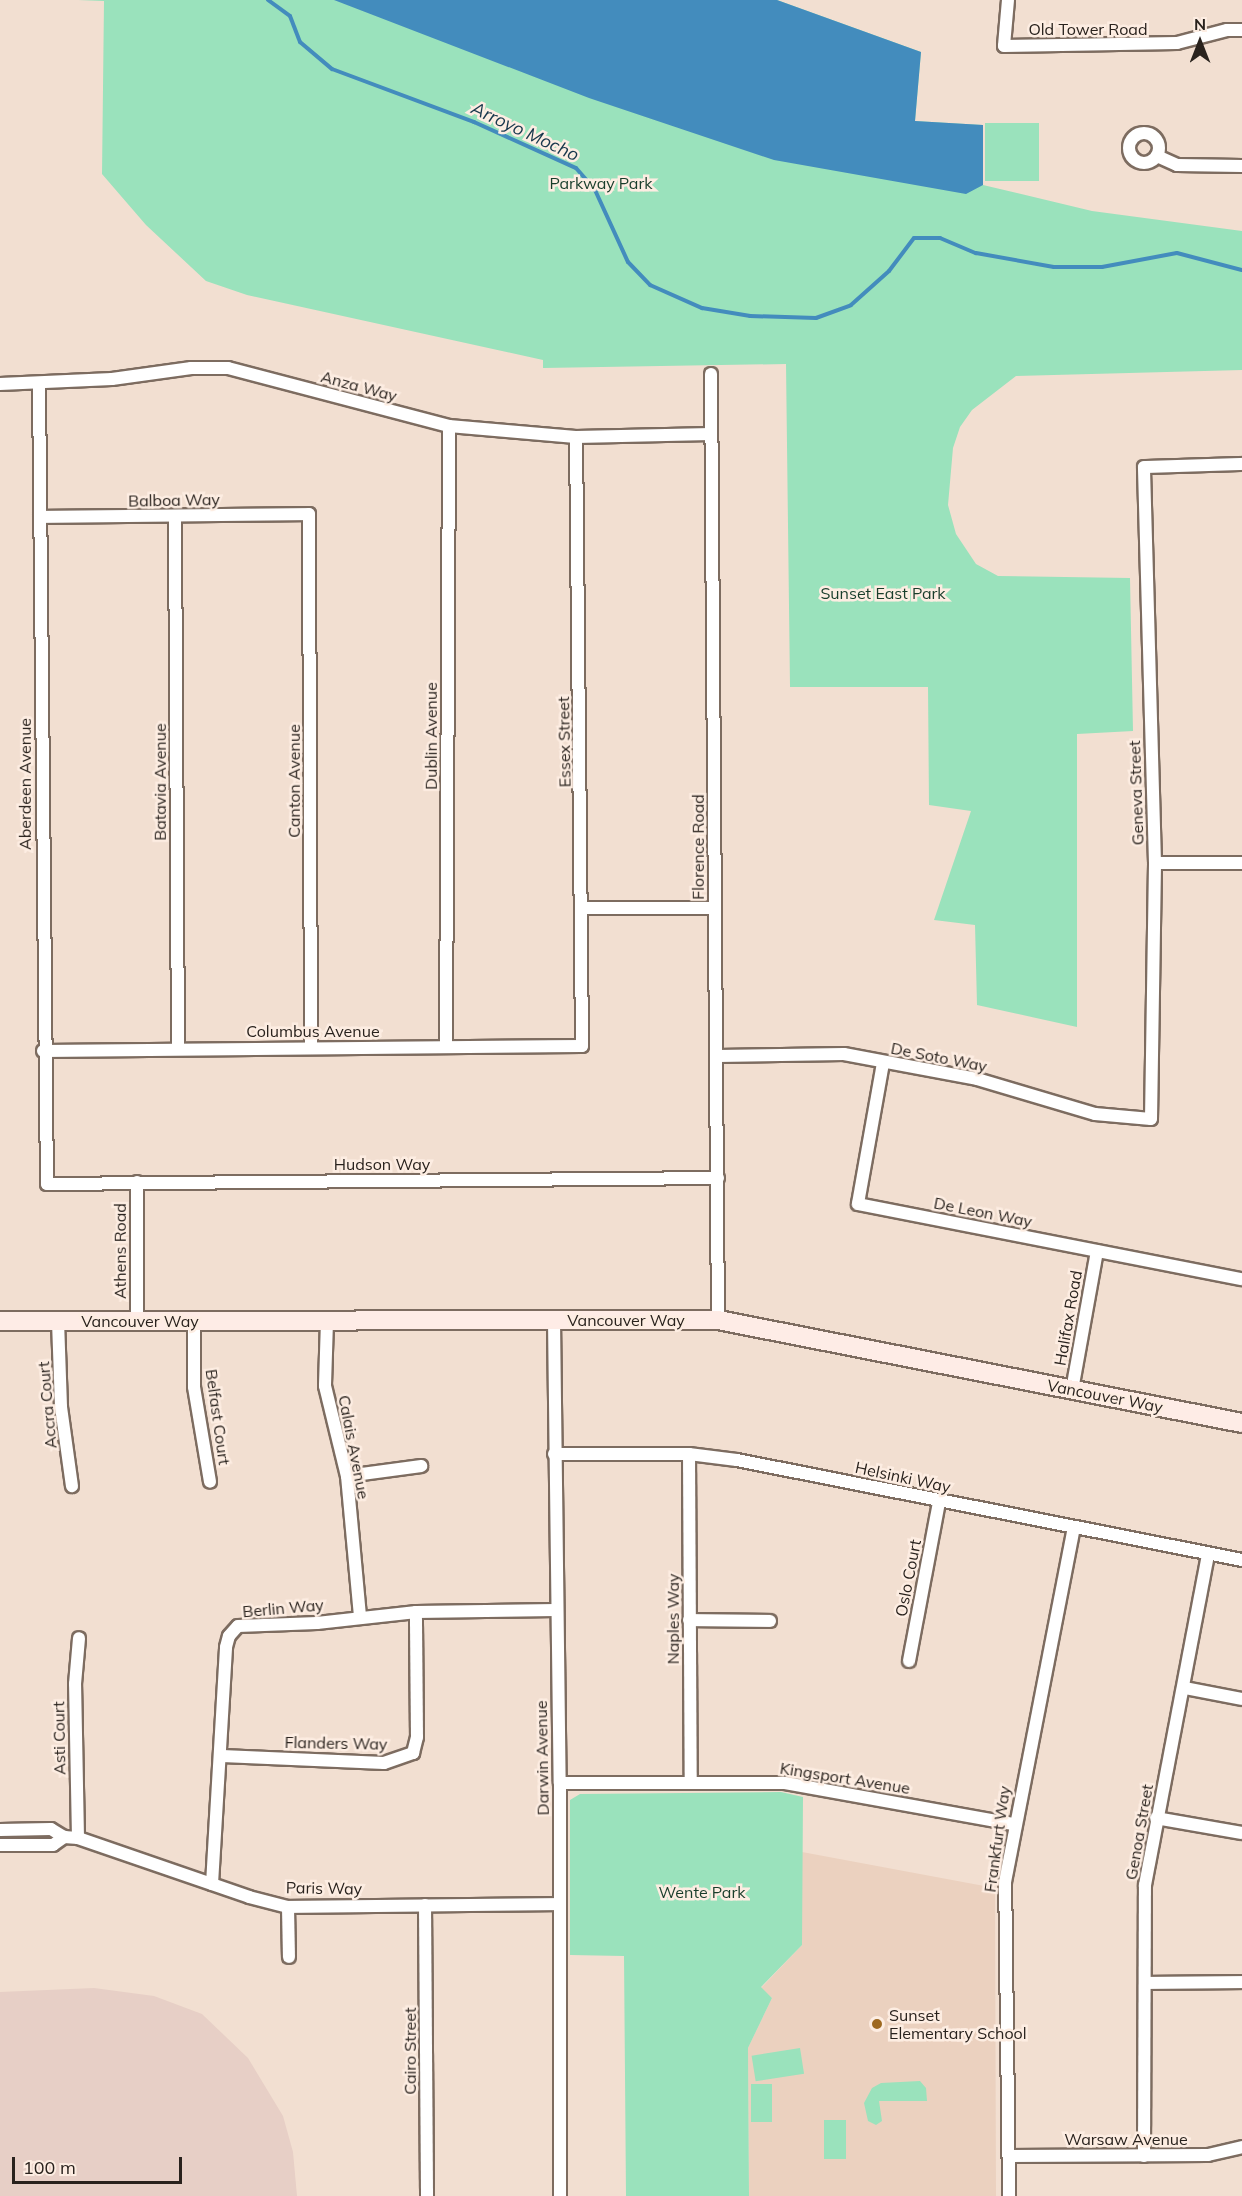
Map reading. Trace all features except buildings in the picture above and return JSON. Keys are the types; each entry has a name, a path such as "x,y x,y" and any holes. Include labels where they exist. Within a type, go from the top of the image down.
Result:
{"street":[{"name":"Old Tower Road","path":"1008,0 1004,46 1178,44 1227,30 1242,30"},
{"path":"1157,156 1177,165 1242,166"},
{"name":"Anza Way","path":"0,384 39,385 191,368 228,368 449,426 576,437 711,434"},
{"name":"Florence Road","path":"711,374 718,1056 718,1320"},
{"name":"Aberdeen Avenue","path":"39,385 43,1051 47,1184"},
{"name":"Dublin Avenue","path":"446,1046 449,426"},
{"name":"Essex Street","path":"576,437 583,908 582,1046"},
{"name":"Geneva Street","path":"1151,1119 1155,863 1143,467 1242,464"},
{"name":"Balboa Way","path":"40,517 309,514"},
{"name":"Canton Avenue","path":"309,514 311,1048"},
{"name":"Batavia Avenue","path":"175,517 178,1047"},
{"path":"1155,863 1242,863"},
{"path":"583,908 715,908"},
{"name":"Columbus Avenue","path":"43,1051 178,1047 582,1046"},
{"name":"De Soto Way","path":"718,1056 844,1054 976,1079 1095,1114 1151,1119"},
{"name":"De Leon Way","path":"883,1063 858,1204 1242,1279"},
{"name":"Hudson Way","path":"47,1184 718,1178"},
{"name":"Athens Road","path":"137,1182 137,1320"},
{"name":"Halifax Road","path":"1072,1390 1096,1251"},
{"name":"Belfast Court","path":"194,1320 194,1387 210,1482"},
{"name":"Darwin Avenue","path":"554,1320 560,1783 558,1904 560,2196"},
{"name":"Vancouver Way","path":"0,1321 718,1320 1242,1423"},
{"name":"Accra Court","path":"58,1321 61,1407 72,1486"},
{"name":"Calais Avenue","path":"327,1321 325,1386 347,1476 360,1616"},
{"name":"Helsinki Way","path":"554,1454 689,1454 737,1460 939,1502 1242,1560"},
{"name":"Naples Way","path":"689,1454 691,1783"},
{"path":"347,1476 421,1466"},
{"name":"Oslo Court","path":"909,1660 939,1502"},
{"name":"Frankfurt Way","path":"1009,2196 1005,1882 1014,1824 1074,1528"},
{"name":"Genoa Street","path":"1143,2156 1147,1983 1145,1885 1156,1818 1185,1688 1208,1554"},
{"name":"Berlin Way","path":"212,1884 222,1756 226,1647 229,1636 238,1626 317,1623 360,1616 417,1612 556,1610"},
{"name":"Flanders Way","path":"222,1756 384,1763 413,1753 417,1737 417,1612"},
{"path":"689,1620 770,1621"},
{"name":"Asti Court","path":"78,1838 75,1684 79,1638"},
{"path":"1185,1688 1242,1699"},
{"name":"Kingsport Avenue","path":"560,1783 785,1783 1014,1824"},
{"path":"1156,1818 1242,1833"},
{"name":"Paris Way","path":"0,1830 51,1829 64,1837 78,1838 212,1884 288,1907 558,1904"},
{"name":"Paris Way","path":"0,1845 53,1845 64,1837"},
{"name":"Cairo Street","path":"425,1905 427,2196"},
{"path":"288,1907 289,1957"},
{"path":"1147,1983 1242,1982"},
{"name":"Warsaw Avenue","path":"1009,2156 1208,2155 1242,2147"}],"shaded area":[{"name":"Sunset Elementary School","path":"802,1852 995,1888 996,2196 749,2196 748,2048 772,1998 761,1988 802,1945"},
{"path":"94,1988 154,1996 202,2014 248,2058 283,2116 293,2152 297,2196 0,2196 0,1992"}],"green space":[{"name":"Parkway Park","path":"78,0 777,0 921,52 915,121 983,125 983,185 1092,211 1242,231 1242,370 1016,376 972,410 960,427 953,448 948,505 956,534 976,564 998,576 1130,578 1133,731 1077,734 1077,1027 977,1005 975,925 934,920 971,811 929,805 928,687 790,687 786,364 543,368 543,360 247,295 206,281 146,225 102,174 104,1"},
{"path":"985,123 1039,123 1039,181 985,181"},
{"name":"Wente Park","path":"781,1792 803,1797 802,1945 761,1987 772,1998 748,2048 749,2196 626,2196 624,1956 570,1955 570,1800 580,1794"},
{"path":"800,2048 804,2074 756,2081 752,2056"},
{"path":"920,2081 926,2088 927,2101 879,2101 882,2121 876,2125 868,2121 864,2103 872,2088 881,2083"},
{"path":"751,2084 772,2084 772,2122 751,2122"},
{"path":"824,2120 846,2120 846,2159 824,2159"}],"water":[{"path":"334,0 777,0 921,52 915,121 983,125 983,185 966,194 774,160 589,98"}],"waterway":[{"name":"Arroyo Mocho","path":"268,0 290,16 300,42 332,69 474,122 576,168 595,190 628,262 650,285 702,308 750,316 816,318 851,305 889,271 914,238 940,238 976,253 1054,267 1102,267 1177,253 1242,270"}],"place":[{"name":"Sunset Elementary School","path":"877,2024"}],"park label":[{"name":"Sunset East Park","path":"883,593"}]}
